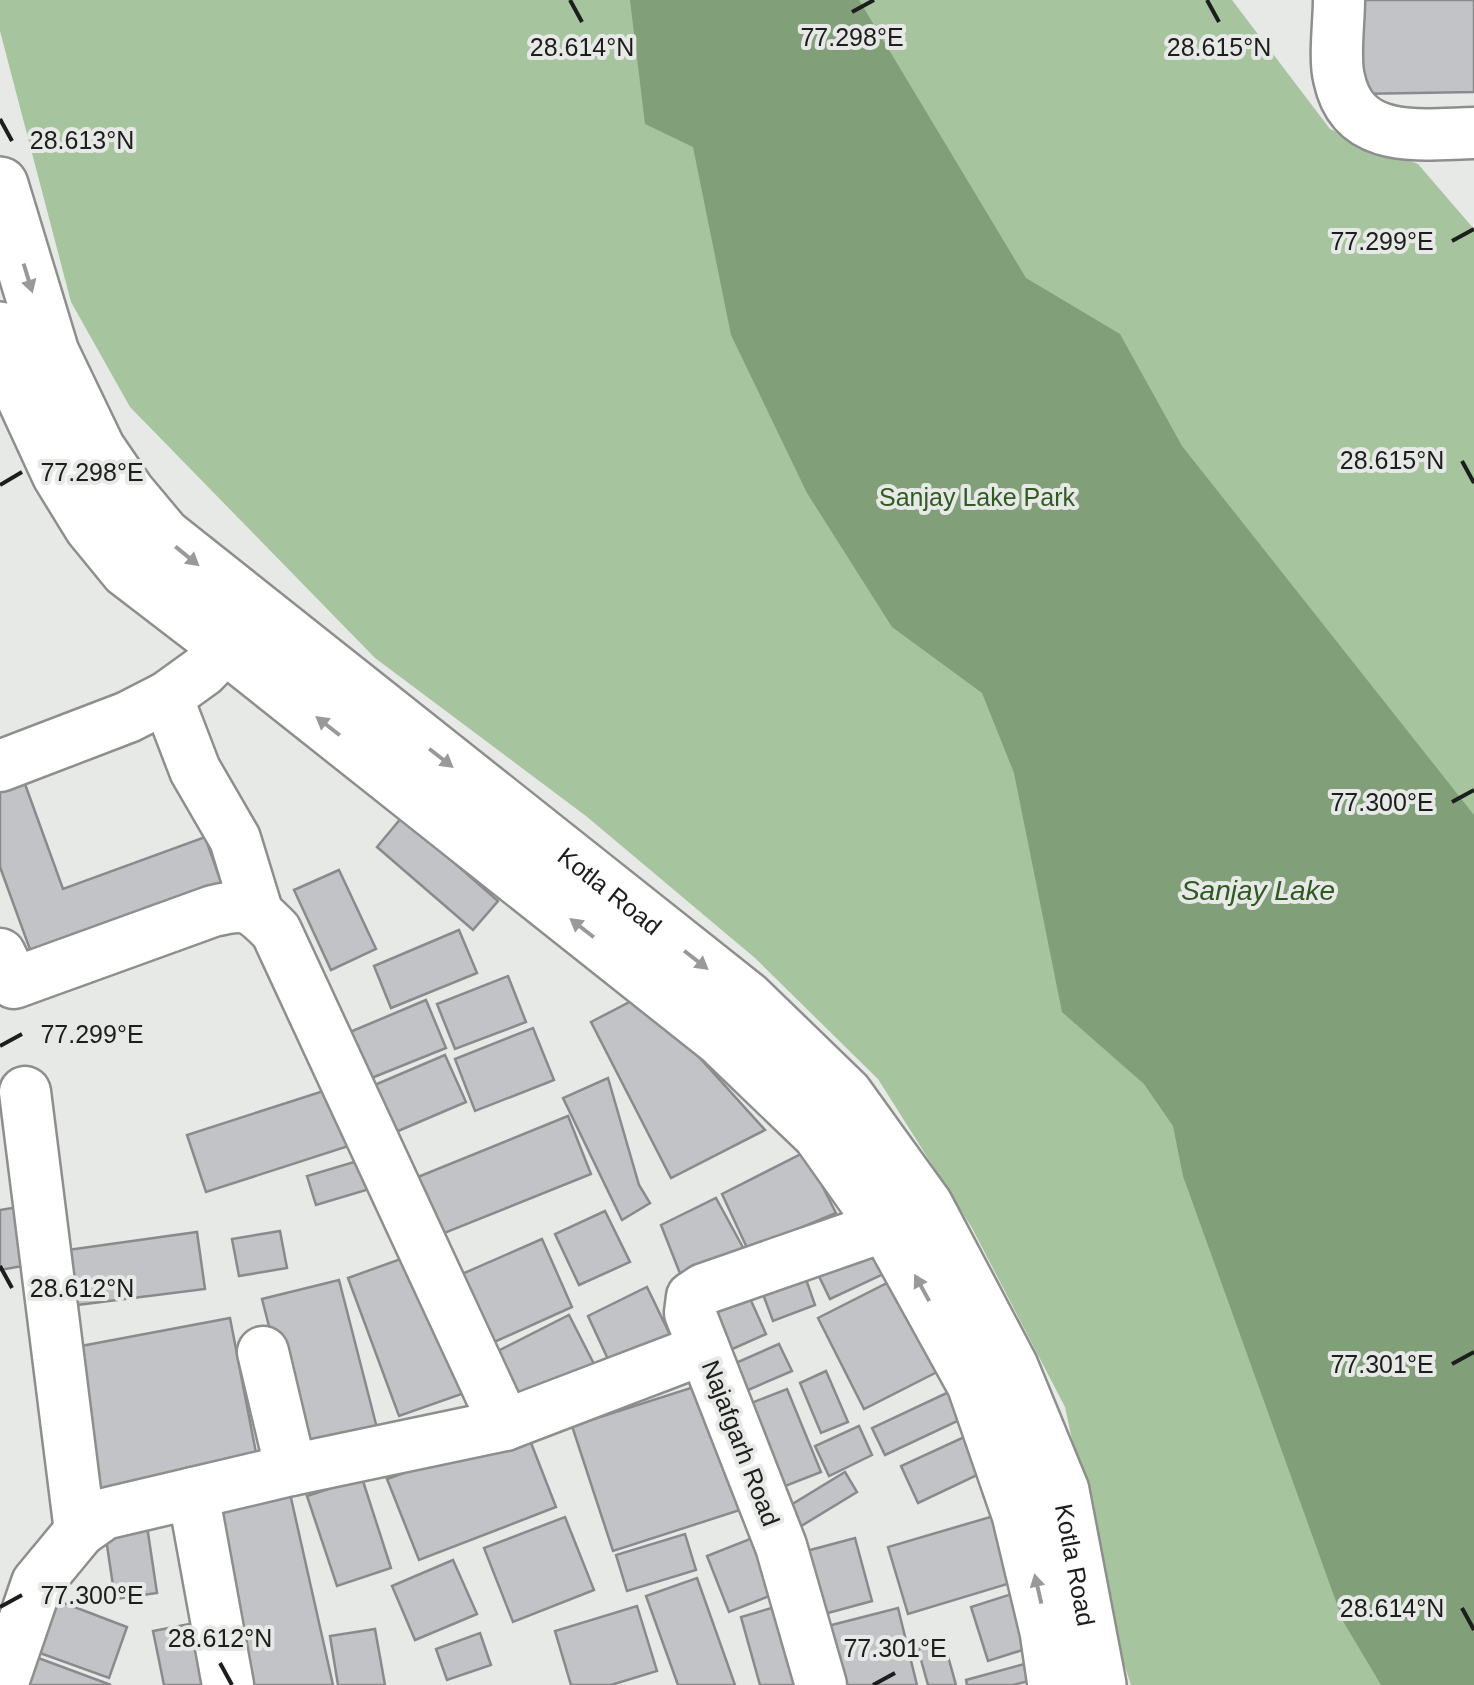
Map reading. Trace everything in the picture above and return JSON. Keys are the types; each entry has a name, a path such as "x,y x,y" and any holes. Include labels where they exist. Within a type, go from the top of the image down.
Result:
{"main road":[{"name":"Kotla Road","path":"0,185 51,354 97,450 127,493 243,630 721,1038 820,1133 886,1226 975,1384 1020,1514 1048,1630 1056,1685"},
{"name":"Kotla Road","path":"0,330 12,370 60,474 92,526 128,570 243,630 746,999 846,1096 925,1206 1010,1366 1061,1491 1098,1685"}],"street":[{"path":"1339,0 1338,76 1350,108 1371,126 1402,134 1474,133"},
{"path":"0,766 167,698 203,671 243,630"},
{"path":"167,698 196,770 235,839 256,911 276,931 505,1425"},
{"path":"0,954 14,983 212,911 235,906 256,911"},
{"path":"2,1685 37,1583 80,1531 25,1092"},
{"path":"704,1348 690,1314 692,1296 886,1226"},
{"name":"Najafgarh Road","path":"80,1531 104,1514 505,1425 704,1348 781,1546 821,1685"},
{"path":"262,1352 291,1470"},
{"path":"193,1493 228,1685"}],"green space":[{"name":"Sanjay Lake Park","path":"0,0 1232,0 1330,129 1418,164 1474,229 1474,1685 1131,1685 1114,1633 1065,1407 972,1228 878,1079 755,958 586,816 375,658 130,407 71,302 0,31"}],"water":[{"name":"Sanjay Lake","path":"630,0 859,0 1026,278 1120,334 1182,446 1474,815 1474,1685 1381,1685 1343,1621 1183,1176 1173,1126 1144,1084 1062,1012 1014,773 982,693 892,627 807,493 731,335 693,147 645,124"}],"building":[{"path":"1354,0 1474,0 1474,92 1356,94"},
{"path":"21,773 63,889 205,837 226,896 36,966 0,867 0,781"},
{"path":"402,817 498,901 473,930 377,847"},
{"path":"339,870 376,949 331,970 294,890"},
{"path":"459,930 477,973 391,1008 374,966"},
{"path":"508,976 526,1022 455,1049 437,1004"},
{"path":"643,995 765,1130 671,1178 591,1022"},
{"path":"426,1000 446,1048 369,1079 350,1032"},
{"path":"533,1028 554,1080 475,1111 455,1059"},
{"path":"445,1055 466,1102 391,1134 370,1087"},
{"path":"608,1078 639,1185 650,1203 622,1220 563,1098"},
{"path":"342,1085 361,1142 206,1192 187,1135"},
{"path":"568,1116 591,1174 432,1238 408,1181"},
{"path":"805,1152 836,1213 748,1250 722,1194"},
{"path":"374,1156 383,1185 316,1205 307,1176"},
{"path":"716,1198 746,1253 681,1276 661,1225"},
{"path":"25,1206 34,1264 0,1270 0,1210"},
{"path":"605,1211 630,1262 579,1285 555,1234"},
{"path":"280,1231 287,1268 239,1276 232,1239"},
{"path":"197,1232 205,1289 61,1307 53,1252"},
{"path":"873,1236 890,1271 830,1299 813,1264"},
{"path":"542,1239 572,1307 492,1343 462,1274"},
{"path":"420,1252 470,1391 399,1416 348,1278"},
{"path":"801,1265 815,1305 773,1321 758,1281"},
{"path":"895,1279 941,1370 864,1409 818,1318"},
{"path":"339,1280 378,1432 301,1451 262,1299"},
{"path":"647,1287 673,1341 613,1370 588,1316"},
{"path":"748,1294 766,1334 719,1355 701,1315"},
{"path":"569,1315 596,1368 521,1406 494,1353"},
{"path":"230,1318 258,1463 93,1495 65,1349"},
{"path":"779,1344 792,1371 741,1393 729,1366"},
{"path":"826,1371 848,1422 821,1433 800,1383"},
{"path":"703,1384 743,1509 613,1551 572,1426"},
{"path":"787,1389 821,1472 770,1492 736,1409"},
{"path":"951,1391 964,1418 885,1455 872,1428"},
{"path":"859,1426 872,1455 829,1476 815,1446"},
{"path":"526,1430 556,1507 419,1560 387,1479"},
{"path":"973,1433 990,1469 918,1503 901,1466"},
{"path":"845,1472 857,1492 798,1528 786,1508"},
{"path":"362,1478 391,1568 337,1586 307,1496"},
{"path":"289,1489 333,1685 247,1685 207,1506"},
{"path":"1004,1513 1024,1579 908,1614 888,1547"},
{"path":"565,1517 594,1590 513,1622 484,1548"},
{"path":"147,1526 157,1593 115,1599 105,1532"},
{"path":"685,1534 696,1570 627,1591 616,1555"},
{"path":"760,1535 782,1591 729,1612 707,1556"},
{"path":"855,1538 872,1601 817,1616 799,1553"},
{"path":"453,1560 477,1614 415,1640 392,1586"},
{"path":"697,1578 735,1685 678,1685 646,1596"},
{"path":"1018,1592 1035,1646 988,1661 971,1607"},
{"path":"56,1600 127,1627 109,1678 37,1652"},
{"path":"785,1604 809,1685 760,1685 741,1617"},
{"path":"637,1606 657,1671 611,1685 571,1685 555,1631"},
{"path":"898,1608 917,1685 839,1685 824,1627"},
{"path":"195,1623 207,1685 164,1685 153,1631"},
{"path":"375,1629 385,1685 338,1685 330,1636"},
{"path":"480,1633 491,1665 447,1680 436,1649"},
{"path":"944,1642 956,1685 928,1685 918,1649"},
{"path":"22,1652 111,1685 10,1685"},
{"path":"1035,1661 1040,1678 1013,1685 967,1685 966,1680"}]}
